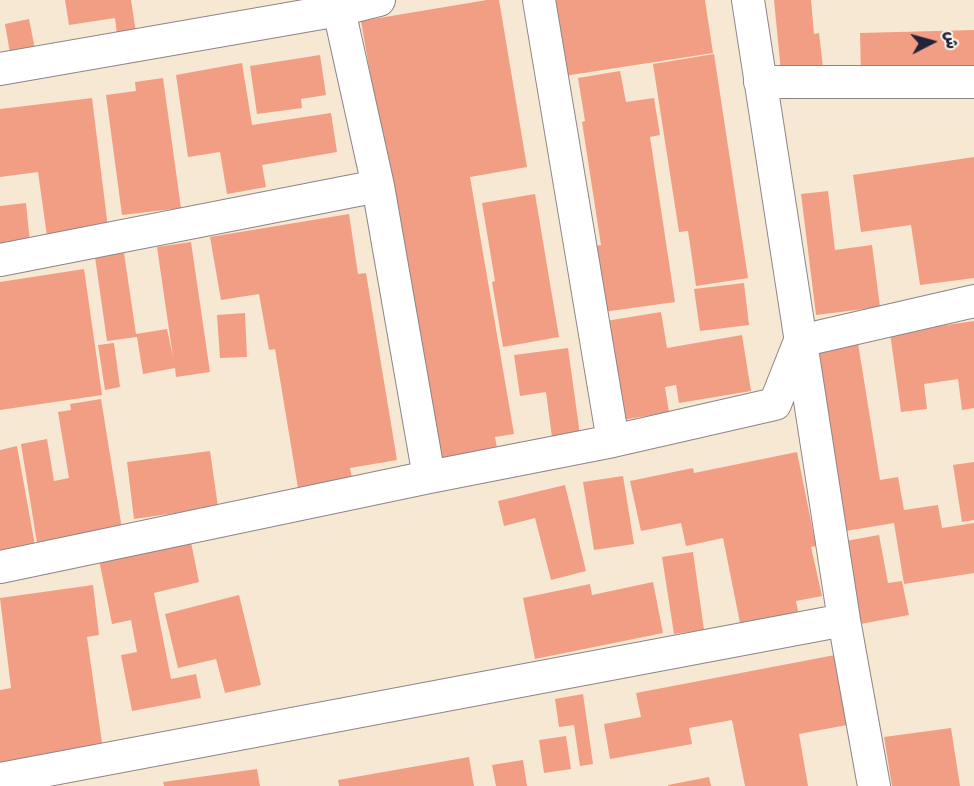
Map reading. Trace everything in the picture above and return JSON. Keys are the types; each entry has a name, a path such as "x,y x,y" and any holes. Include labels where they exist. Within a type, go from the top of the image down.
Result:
{"street":[{"path":"0,69 339,10 379,0"},
{"path":"539,0 613,441"},
{"path":"748,0 844,620 874,786"},
{"path":"339,10 378,186 429,477"},
{"path":"760,82 974,82"},
{"path":"0,260 378,186"},
{"path":"800,341 974,301"},
{"path":"0,567 613,441 775,404 800,341"},
{"path":"0,779 844,620"}],"building":[{"path":"65,0 131,0 137,39 118,42 115,18 69,25"},
{"path":"487,0 499,0 527,167 470,177 514,434 495,437 498,453 437,463 361,21"},
{"path":"552,0 705,0 713,53 564,76"},
{"path":"774,0 811,0 814,34 819,33 823,67 781,72"},
{"path":"29,19 36,54 11,59 5,24"},
{"path":"974,30 974,71 861,74 860,33"},
{"path":"714,54 748,278 696,286 688,231 679,232 653,64"},
{"path":"320,55 326,95 301,99 302,108 257,114 250,66"},
{"path":"242,63 252,125 331,113 337,152 262,165 266,187 227,194 220,152 188,157 176,75"},
{"path":"620,71 626,102 654,98 660,135 650,137 675,302 603,312 593,246 601,245 582,122 585,121 578,78"},
{"path":"163,78 181,208 122,215 106,95 136,91 135,82"},
{"path":"92,98 108,228 47,236 38,172 0,177 0,109"},
{"path":"974,157 974,278 920,285 911,225 861,232 853,175"},
{"path":"828,191 835,250 872,245 880,307 816,315 801,194"},
{"path":"535,194 559,337 503,347 482,203"},
{"path":"26,203 30,243 0,247 0,206"},
{"path":"349,214 358,274 366,273 397,460 350,468 352,478 298,488 275,349 269,350 259,294 221,300 210,237"},
{"path":"191,242 210,372 176,377 175,368 143,374 137,337 107,341 95,257 124,253 136,334 167,329 173,357 157,247"},
{"path":"84,269 102,395 0,410 0,282"},
{"path":"744,283 749,325 700,331 694,289"},
{"path":"661,312 667,348 742,335 751,391 679,403 676,385 665,387 669,412 623,420 606,321"},
{"path":"245,313 247,357 220,358 217,315"},
{"path":"974,321 974,408 962,410 958,379 924,384 927,409 901,412 890,333"},
{"path":"114,343 120,387 105,390 98,345"},
{"path":"858,343 880,480 898,477 904,510 938,505 942,528 974,523 974,573 904,584 894,523 834,533 807,351"},
{"path":"568,348 581,442 553,445 546,392 520,396 514,355"},
{"path":"101,399 122,529 37,543 21,444 47,439 54,481 69,478 58,412 71,410 70,404"},
{"path":"17,446 36,551 0,557 0,450"},
{"path":"210,451 218,507 134,519 127,462"},
{"path":"797,452 816,546 811,547 822,596 796,601 799,616 741,628 723,538 686,546 681,523 641,531 630,481 693,468 694,473"},
{"path":"974,462 974,520 962,522 953,465"},
{"path":"623,476 634,544 594,550 583,482"},
{"path":"565,485 586,571 551,580 535,518 504,526 498,501"},
{"path":"879,535 888,583 902,581 909,615 855,625 840,542"},
{"path":"190,537 199,582 154,593 171,679 196,674 201,698 132,711 121,655 137,652 131,620 112,624 98,555"},
{"path":"693,552 704,630 674,634 662,557"},
{"path":"653,582 663,633 535,659 523,598 590,584 592,595"},
{"path":"93,585 99,635 87,637 103,750 0,770 0,690 11,688 0,598"},
{"path":"239,595 261,685 225,693 216,659 178,668 165,614"},
{"path":"835,655 847,725 799,734 808,786 745,786 732,720 689,728 692,744 610,759 604,724 641,717 636,693"},
{"path":"583,694 593,764 580,766 574,725 559,727 555,699"},
{"path":"951,728 960,786 892,786 884,737"},
{"path":"566,736 571,769 544,773 539,740"},
{"path":"469,757 474,786 339,786 338,780"},
{"path":"523,760 527,786 496,786 492,765"},
{"path":"257,769 260,786 164,786 163,782"},
{"path":"709,777 711,786 668,786 668,785"}]}
